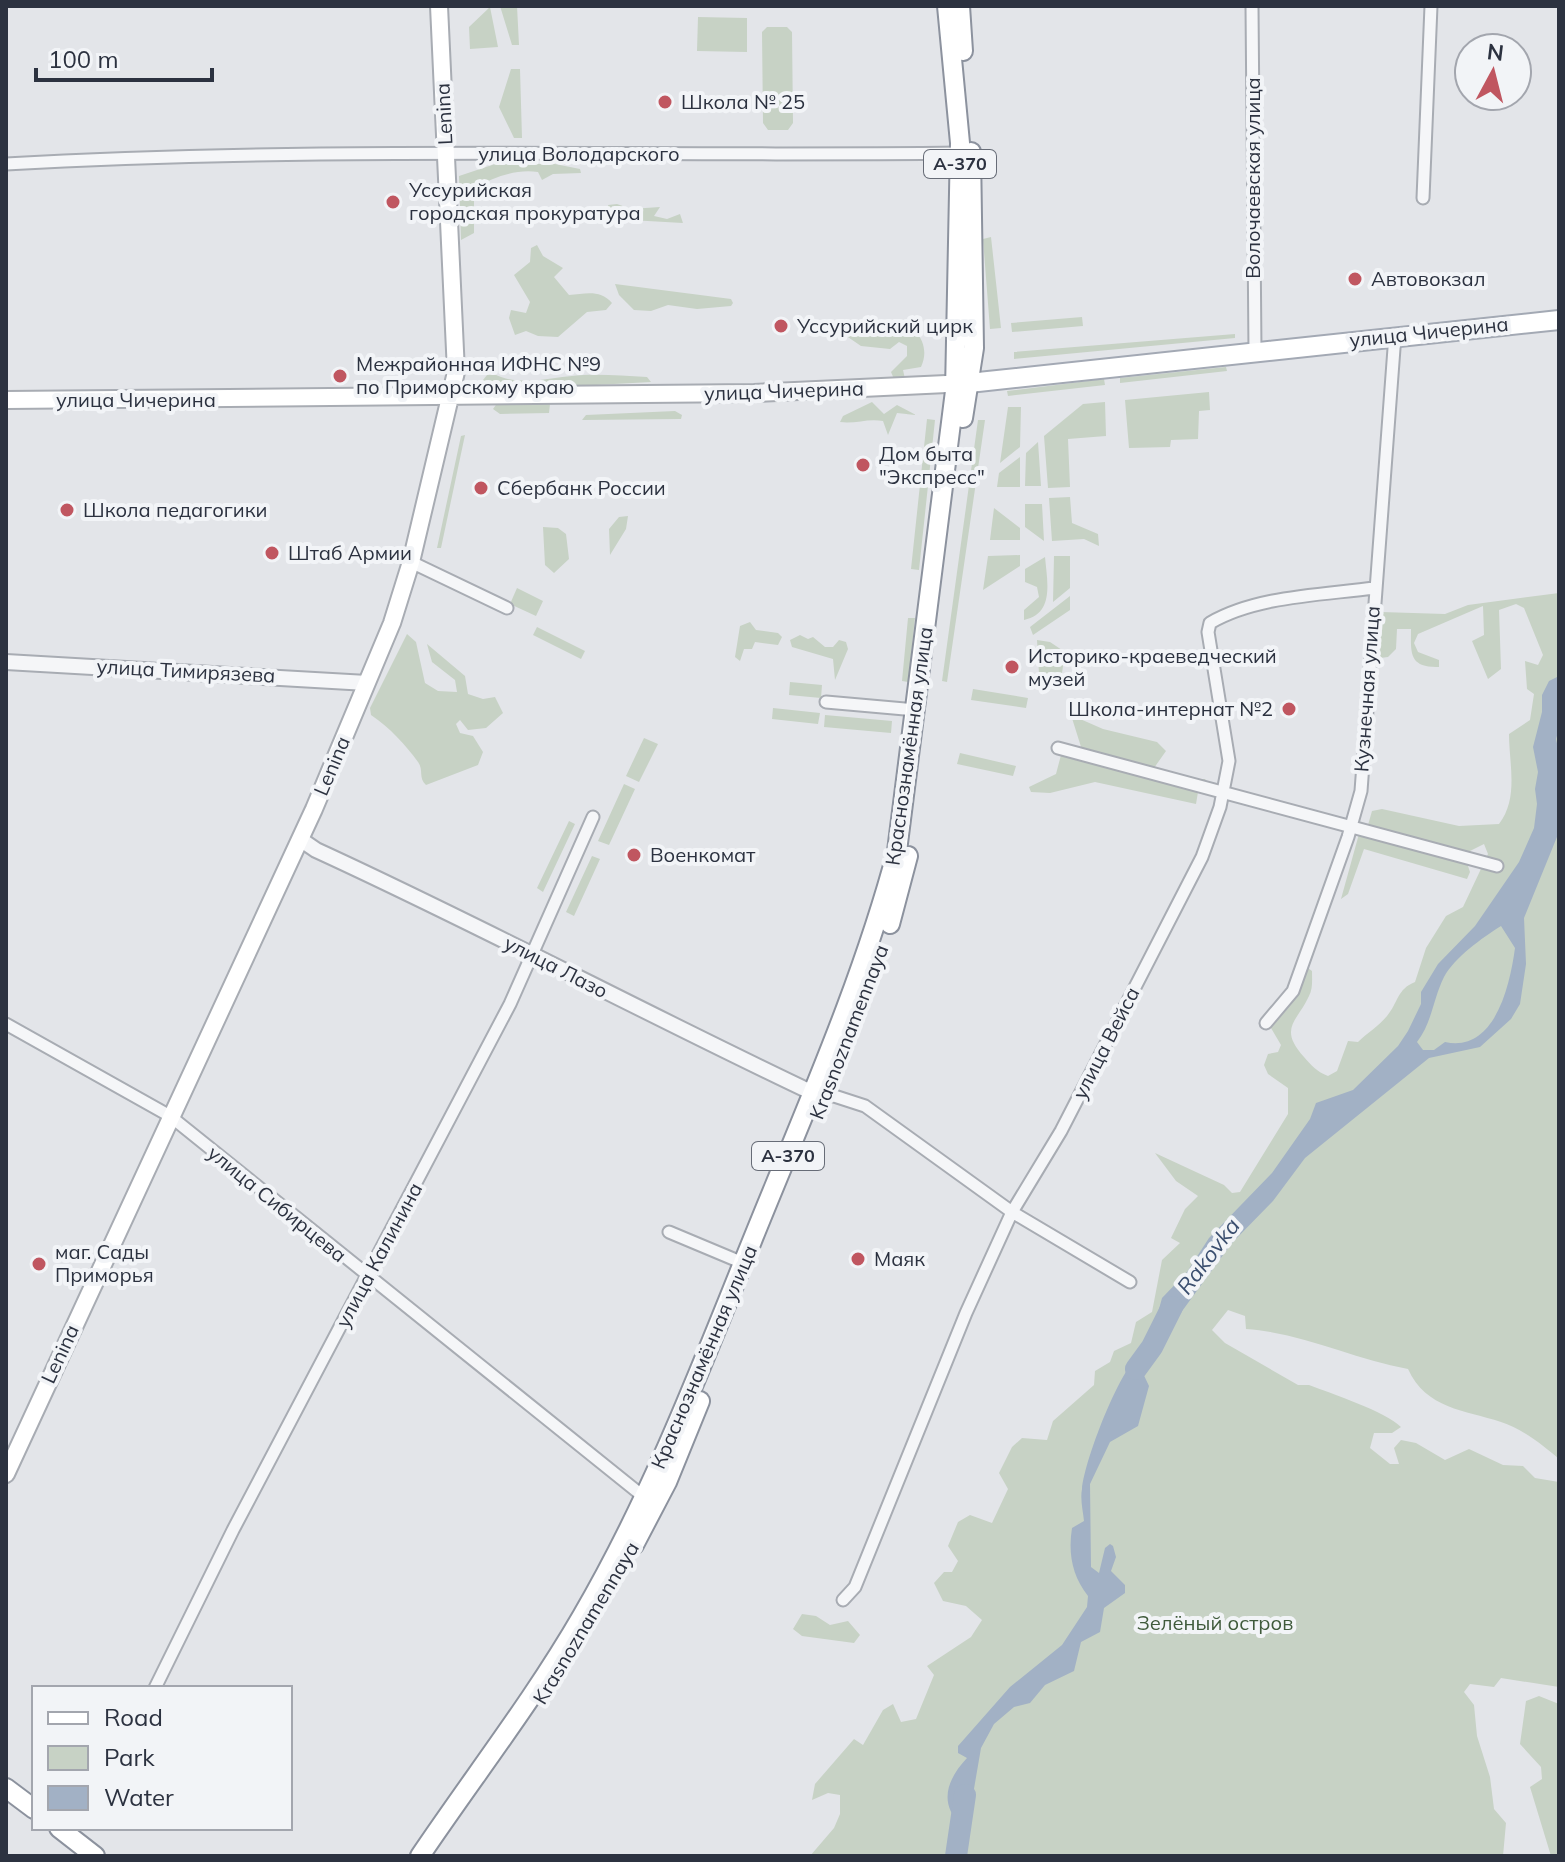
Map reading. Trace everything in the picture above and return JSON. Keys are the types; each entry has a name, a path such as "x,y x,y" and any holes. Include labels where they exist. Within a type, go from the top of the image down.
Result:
{"main road":[{"name":"Lenina","path":"6,1474 300,839 392,623 411,562 456,372 439,6"},
{"name":"Краснознамённая улица","path":"947,6 965,152"},
{"name":"Краснознамённая улица","path":"878,943 897,851 962,384 965,152 960,6"},
{"name":"улица Чичерина","path":"6,400 754,393 962,384 1255,350 1559,320"},
{"name":"Krasnoznamennaya","path":"433,1856 581,1637 650,1501 819,1093 907,863 942,592 962,384"},
{"name":"Краснознамённая улица","path":"420,1856 580,1619 650,1501 743,1263 768,1218"},
{"path":"6,1788 32,1808"},
{"path":"78,1834 95,1856"}],"street":[{"name":"Волочаевская улица","path":"1252,6 1255,350"},
{"path":"1423,198 1431,6"},
{"name":"улица Володарского","path":"6,164 302,154 965,152"},
{"name":"Кузнечная улица","path":"1266,1023 1293,991 1352,825 1361,791 1395,335"},
{"path":"411,562 507,608"},
{"name":"улица Вейса","path":"843,1600 855,1587 966,1313 1012,1212 1061,1131 1202,857 1224,793 1229,761 1208,632 1210,623 1228,613 1300,598 1374,588"},
{"name":"улица Тимирязева","path":"6,662 367,683"},
{"path":"826,702 916,710"},
{"path":"1058,748 1497,866"},
{"name":"улица Калинина","path":"156,1686 221,1552 510,1004 593,817"},
{"name":"улица Лазо","path":"300,839 316,850 475,924 531,955 819,1093 865,1106 1012,1212 1130,1282"},
{"name":"улица Сибирцева","path":"8,1028 170,1116 650,1501"},
{"path":"669,1232 743,1263"}],"green space":[{"path":"500,6 517,6 519,45 512,45"},
{"path":"490,7 498,47 470,49 469,27"},
{"path":"698,17 747,18 747,52 697,51"},
{"path":"767,27 787,27 792,32 793,123 788,130 768,130 763,123 762,32"},
{"path":"511,69 520,69 522,138 514,138 499,107"},
{"path":"495,164 555,164 580,169 581,173 553,174 542,180 538,172 513,173 474,188 474,233 461,240 459,176"},
{"path":"617,204 631,209 660,207 654,216 667,219 680,214 683,223 612,219 608,205"},
{"path":"991,237 1001,328 990,329 983,239"},
{"path":"537,245 543,256 563,268 554,277 569,295 597,294 612,303 606,310 587,312 558,337 538,336 526,331 515,335 509,318 511,310 526,313 530,302 514,275 530,262 531,248"},
{"path":"615,284 731,299 733,303 731,306 697,309 668,305 651,311 634,310 619,295"},
{"path":"1082,317 1083,326 1012,332 1011,323"},
{"path":"836,321 871,324 882,334 892,333 890,324 907,326 919,335 922,342 924,358 921,367 903,370 905,379 894,379 891,372 907,356 907,346 899,342 890,349 861,346 842,333 831,337"},
{"path":"1235,334 1235,338 1014,359 1014,352"},
{"path":"1226,367 1227,371 1120,383 1120,378"},
{"path":"487,375 515,380 599,375 647,377 651,382 487,391 483,380"},
{"path":"1104,379 1105,385 1008,396 1007,391"},
{"path":"1209,392 1210,410 1199,411 1198,439 1171,440 1170,447 1129,448 1125,400"},
{"path":"543,400 550,404 549,413 500,414 493,409 498,402"},
{"path":"872,402 884,414 897,405 916,415 897,413 888,435 883,421 840,422 843,416"},
{"path":"1105,402 1106,436 1068,439 1070,487 1048,488 1044,436 1083,404"},
{"path":"1008,407 1021,407 1020,447 1000,463"},
{"path":"675,411 682,415 681,419 582,420 586,415"},
{"path":"927,419 935,420 919,570 911,569"},
{"path":"978,420 985,420 947,682 942,681"},
{"path":"465,435 441,548 437,548 461,436"},
{"path":"1038,442 1041,486 1025,486 1026,453"},
{"path":"1020,457 1020,487 997,487 999,473"},
{"path":"1070,497 1072,523 1098,534 1099,546 1084,539 1052,541 1049,498"},
{"path":"1025,504 1042,504 1044,541 1025,527"},
{"path":"994,508 1020,528 1020,540 990,540"},
{"path":"628,516 626,529 610,555 609,529 619,517"},
{"path":"543,527 558,528 566,534 569,559 554,573 545,565"},
{"path":"1020,555 1020,566 983,590 988,556"},
{"path":"1054,556 1070,556 1070,588 1053,602"},
{"path":"1045,557 1045,603 1034,617 1024,620 1024,610 1039,597 1037,587 1025,582 1025,569"},
{"path":"517,588 543,601 536,616 510,604"},
{"name":"Зелёный остров","path":"1559,593 1559,1459 1516,1428 1460,1411 1436,1400 1425,1392 1408,1369 1267,1331 1246,1329 1245,1316 1228,1310 1212,1330 1225,1343 1298,1385 1309,1385 1371,1409 1401,1427 1392,1433 1374,1433 1370,1448 1390,1464 1399,1464 1394,1448 1401,1440 1416,1443 1445,1460 1469,1449 1503,1465 1523,1466 1535,1478 1559,1482 1559,1687 1501,1678 1494,1687 1470,1684 1464,1692 1474,1705 1477,1736 1490,1777 1494,1809 1506,1823 1503,1856 810,1856 834,1828 840,1814 840,1795 828,1793 812,1800 815,1784 854,1739 863,1745 883,1710 893,1704 901,1722 916,1719 934,1675 927,1666 971,1637 982,1620 966,1606 943,1601 934,1583 944,1572 952,1572 958,1561 948,1546 958,1522 970,1515 992,1523 1008,1489 999,1473 1012,1447 1022,1438 1047,1440 1053,1421 1094,1385 1095,1371 1110,1362 1114,1351 1131,1343 1136,1322 1152,1312 1162,1260 1180,1243 1171,1238 1185,1209 1198,1196 1176,1181 1155,1153 1224,1185 1232,1193 1240,1192 1288,1114 1288,1088 1268,1074 1264,1065 1268,1054 1278,1052 1281,1045 1271,1028 1288,1008 1308,968 1312,971 1311,990 1292,1025 1292,1039 1309,1063 1328,1076 1337,1071 1348,1041 1358,1042 1380,1023 1401,992 1415,982 1426,948 1446,916 1463,907 1488,854 1484,844 1464,854 1470,872 1467,879 1364,849 1348,894 1341,899 1362,823 1368,825 1372,811 1382,809 1459,826 1499,824 1511,792 1509,734 1530,720 1534,694 1527,689 1525,661 1538,665 1543,655 1524,608 1516,604 1499,610 1501,669 1488,679 1472,641 1484,635 1483,606 1418,634 1414,643 1418,652 1439,660 1439,667 1422,665 1413,657 1411,629 1397,629 1396,649 1388,657 1380,658 1381,612 1445,614 1468,605"},
{"path":"1070,596 1070,610 1033,635 1030,627"},
{"path":"908,618 915,618 908,682 902,681"},
{"path":"750,622 756,630 778,633 782,637 778,645 755,642 752,649 744,649 740,661 735,657 740,626"},
{"path":"537,627 585,651 581,659 533,635"},
{"path":"407,634 416,642 425,683 438,691 457,692 455,680 432,662 427,644 465,676 468,694 483,699 495,697 503,713 486,728 468,730 460,720 456,724 460,733 473,736 483,752 478,765 426,785 418,762 385,725 371,715 370,708"},
{"path":"800,635 808,639 813,637 825,647 833,647 839,640 846,642 848,649 835,680 833,659 792,647 790,640"},
{"path":"1037,640 1050,642 1065,652 1061,680 1040,690"},
{"path":"790,682 822,685 821,698 789,695"},
{"path":"973,689 1028,698 1026,708 971,700"},
{"path":"773,708 820,713 818,724 772,719"},
{"path":"825,715 892,721 891,733 824,727"},
{"path":"1071,715 1103,729 1157,742 1166,751 1154,768 1160,781 1205,779 1210,786 1198,792 1196,804 1095,782 1050,793 1031,792 1029,787 1056,774 1061,755 1080,758 1082,750"},
{"path":"644,738 658,744 639,782 626,776"},
{"path":"960,753 1016,766 1013,776 957,764"},
{"path":"624,784 635,789 609,845 598,841"},
{"path":"569,821 575,824 543,892 537,888"},
{"path":"592,856 600,859 574,916 566,912"},
{"path":"802,1614 816,1616 830,1625 848,1621 860,1635 854,1643 802,1636 793,1629"},
{"path":"1539,1696 1559,1704 1559,1856 1551,1856 1530,1787 1542,1779 1541,1767 1520,1744 1526,1701"}],"water":[{"path":"1559,676 1559,729 1556,739 1559,752 1559,832 1524,918 1526,964 1520,1004 1511,1019 1480,1047 1429,1058 1305,1158 1273,1201 1231,1244 1180,1314 1157,1332 1154,1328 1162,1298 1187,1272 1209,1238 1272,1173 1310,1119 1316,1103 1353,1090 1398,1046 1421,1004 1421,992 1438,964 1475,926 1519,862 1534,828 1538,772 1533,747 1542,712 1542,695 1549,681","holes":["1501,926 1515,948 1504,997 1488,1027 1462,1043 1445,1042 1434,1050 1423,1050 1417,1042 1426,1027 1444,977 1455,962"]},
{"path":"1150,1343 1154,1352 1140,1367 1149,1386 1138,1426 1110,1442 1090,1484 1091,1567 1099,1573 1105,1548 1110,1544 1113,1546 1116,1557 1111,1571 1125,1585 1125,1593 1104,1608 1100,1632 1081,1642 1074,1671 1045,1685 1030,1703 1014,1707 994,1724 981,1748 970,1812 961,1825 949,1808 948,1799 951,1781 967,1758 958,1753 958,1746 1010,1687 1062,1645 1087,1607 1088,1596 1072,1564 1072,1528 1084,1521 1081,1497 1085,1474 1107,1410 1128,1368"}],"waterway":[{"name":"Rakovka","path":"1136,1369 1152,1347 1172,1307"},
{"name":"Rakovka","path":"956,1856 965,1795"}],"place":[{"name":"Школа № 25","path":"665,102"},
{"name":"Уссурийская городская прокуратура","path":"393,202"},
{"name":"Автовокзал","path":"1355,279"},
{"name":"Уссурийский цирк","path":"781,326"},
{"name":"Межрайонная ИФНС №9 по Приморскому краю","path":"340,376"},
{"name":"Дом быта \"Экспресс\"","path":"863,465"},
{"name":"Сбербанк России","path":"481,488"},
{"name":"Школа педагогики","path":"67,510"},
{"name":"Штаб Армии","path":"272,553"},
{"name":"Историко-краеведческий музей","path":"1012,667"},
{"name":"Школа-интернат №2","path":"1289,709"},
{"name":"Военкомат","path":"634,855"},
{"name":"Маяк","path":"858,1259"},
{"name":"маг. Сады Приморья","path":"39,1264"}]}
